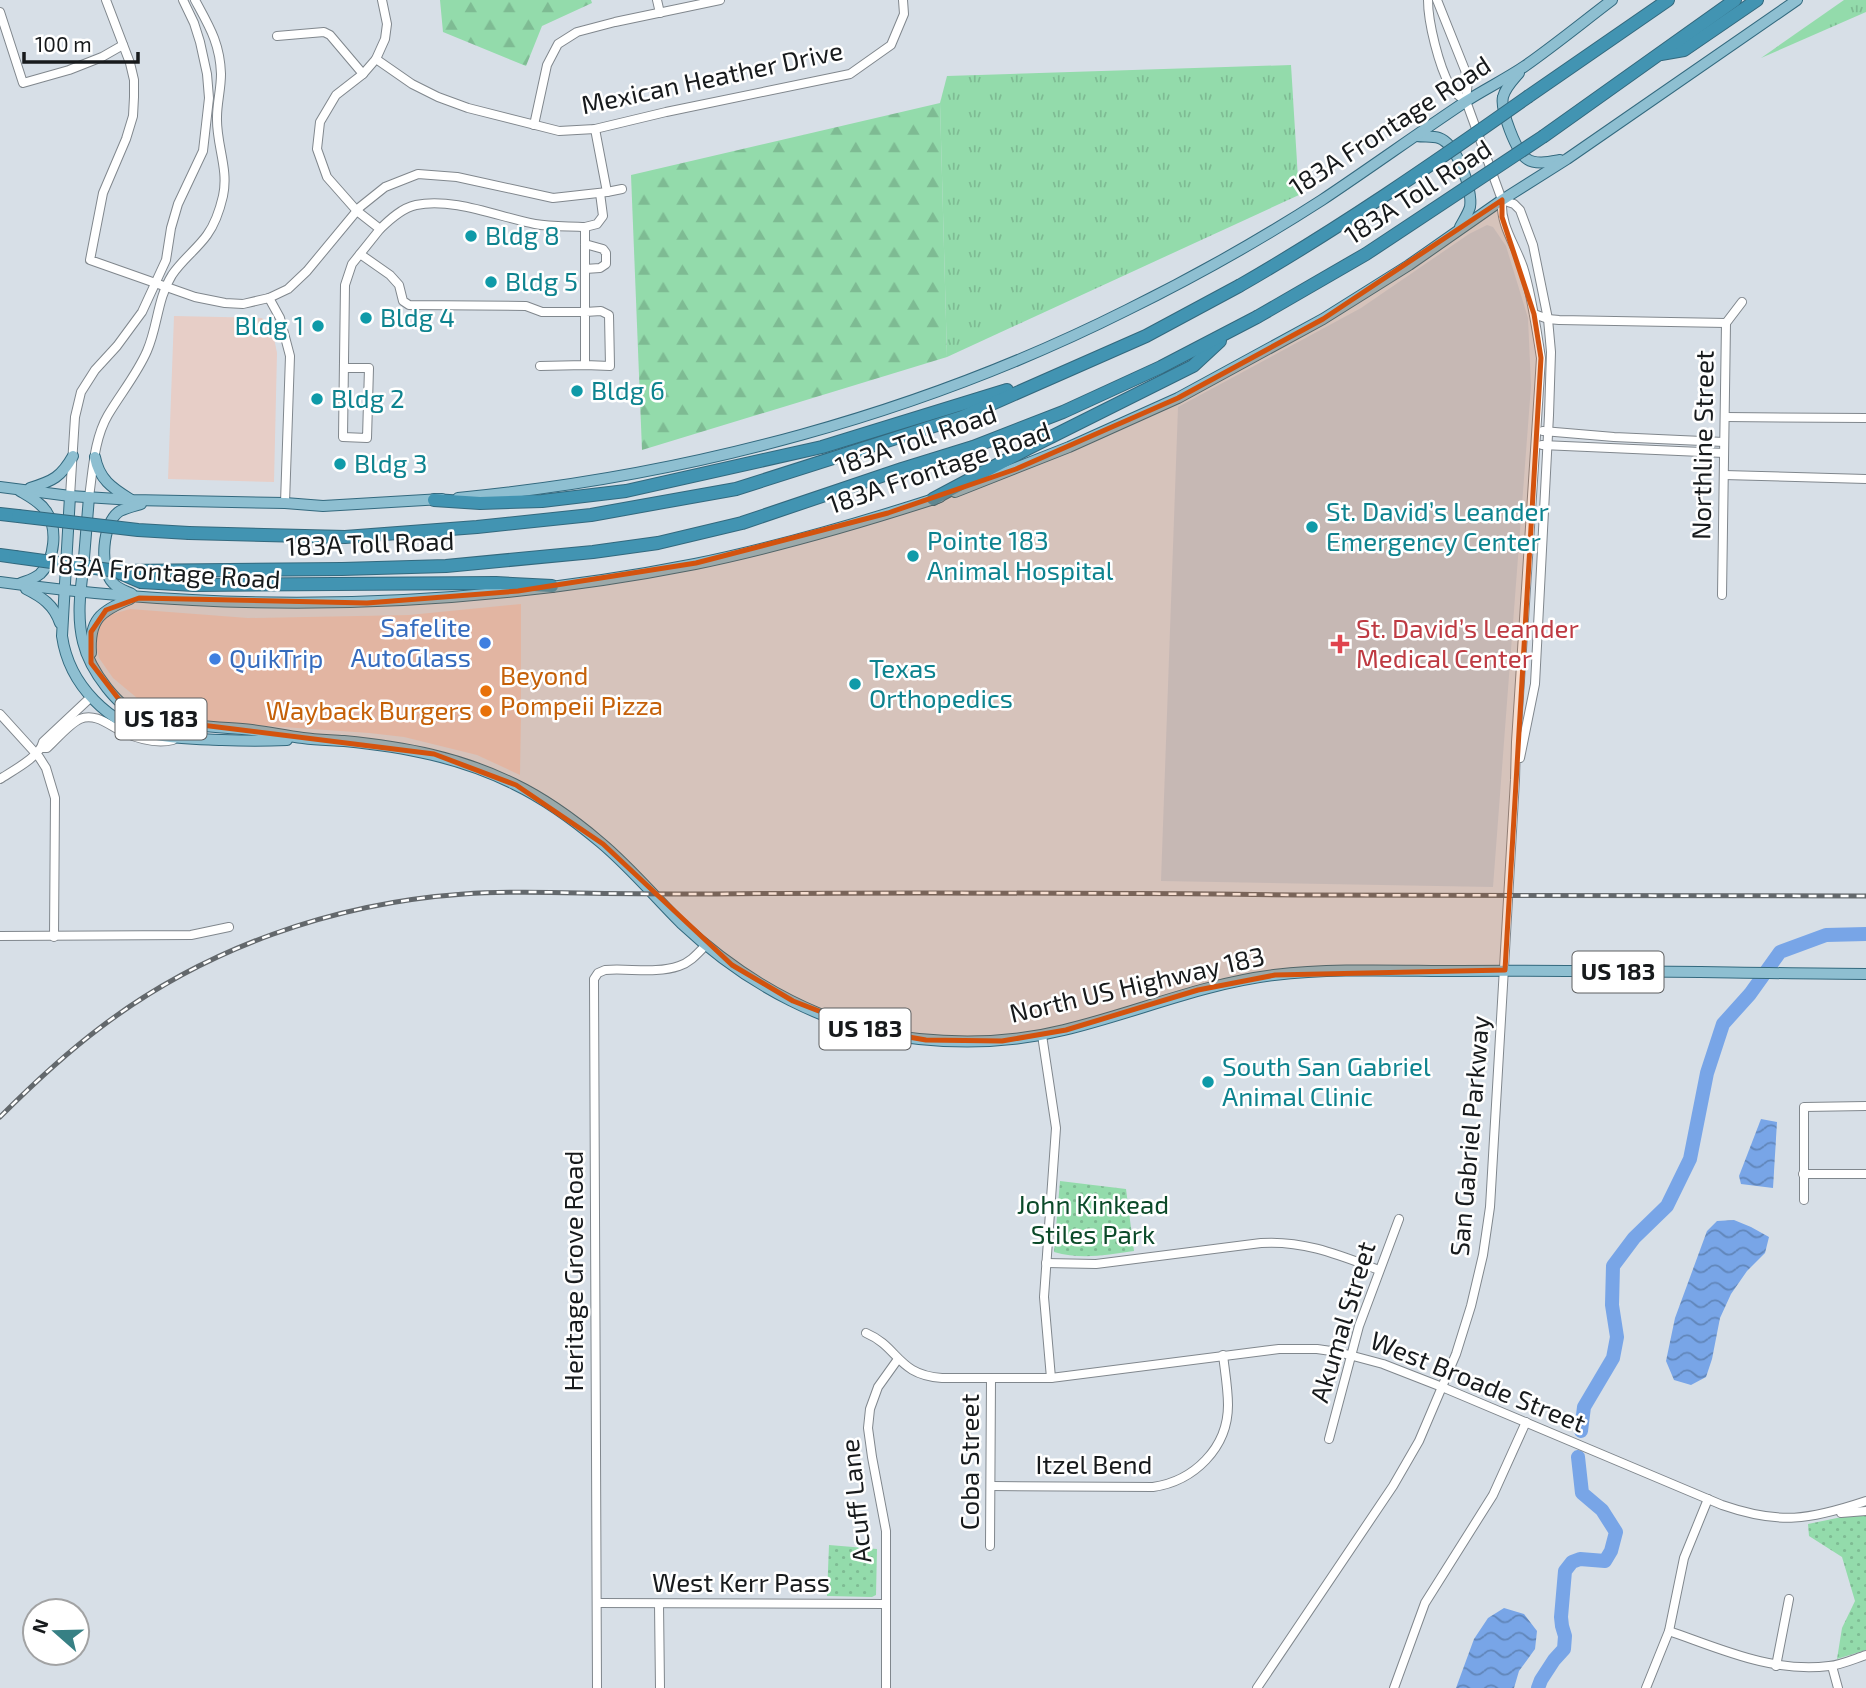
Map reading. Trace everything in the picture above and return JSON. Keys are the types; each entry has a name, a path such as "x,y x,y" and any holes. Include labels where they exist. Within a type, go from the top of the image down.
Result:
{"highway":[{"path":"1637,21 1654,0"},
{"name":"183A Toll Road","path":"0,514 138,530 345,537 591,515 736,489 962,416 1146,336 1303,250 1429,167 1668,0"},
{"name":"183A Toll Road","path":"0,555 117,571 446,566 658,543 742,523 973,447 1063,412 1235,329 1377,247 1544,136 1735,0"},
{"path":"1657,55 1684,50 1757,0"},
{"path":"933,499 1193,366 1235,329"},
{"path":"435,500 480,503 542,501 626,491 822,447 1078,367"},
{"path":"117,571 141,582 194,585 496,583 552,586"}],"main road":[{"name":"183A Frontage Road","path":"89,497 323,506 435,500 534,489 674,465 752,447 819,429 939,390 1126,311 1260,238 1525,65 1612,0"},
{"name":"183A Frontage Road","path":"17,585 137,598 235,603 367,603 518,591 633,575 731,555 825,532 933,499 1027,465 1121,425 1178,398 1323,319 1567,159 1797,0"},
{"path":"1525,65 1502,98 1503,108 1519,150 1534,162 1567,159"},
{"path":"1417,136 1440,138 1456,152 1471,193 1469,209 1458,229"},
{"path":"22,490 58,477 73,456"},
{"path":"95,457 98,471 107,484 133,500"},
{"path":"0,487 89,497"},
{"path":"17,585 40,574 47,564 52,545 53,524 47,512 22,490"},
{"name":"US 183","path":"62,630 70,496"},
{"name":"North US Highway 183","path":"89,497 80,593 80,626 91,663 100,679 121,702 163,720 434,754 516,785 564,814 603,844 683,925 732,965 767,988 808,1008 868,1030 911,1038 1002,1041 1093,1023 1198,990 1237,981 1336,971 1866,974"},
{"path":"137,598 112,583 108,576 104,563 107,533 109,524 119,512 150,501"},
{"name":"US 183","path":"0,582 17,585 45,599 57,614 74,672 91,697 122,721 147,732 179,738 247,741 304,738"},
{"path":"91,663 90,637 96,620 106,610 137,598"},
{"path":"91,697 121,702"}],"street":[{"path":"106,0 134,80 133,116 103,192 90,260 166,288 195,298 225,303 243,304 269,298 288,289 307,271 357,211 385,187 418,174 457,177 553,198 622,189"},
{"path":"70,496 75,417 81,392 87,380 131,329 156,284 166,260 178,204 198,163 205,140 209,98 207,74 194,23 183,0"},
{"path":"89,497 95,457 108,415 148,349 159,305 171,276 207,236 217,217 223,195 224,168 217,126 221,75 218,47 213,32 195,0"},
{"path":"380,229 357,211 327,177 317,149 320,122 336,95 363,74 376,59 385,39 387,24 382,0"},
{"path":"657,0 660,13"},
{"path":"534,125 547,65 558,44 577,32 720,0"},
{"name":"Mexican Heather Drive","path":"376,59 412,84 468,108 559,131 595,129 850,74 891,45 904,14 903,0"},
{"name":"San Gabriel Parkway","path":"1428,0 1430,23 1450,86 1466,102"},
{"name":"San Gabriel Parkway","path":"1258,1688 1393,1486 1419,1441 1464,1330 1483,1255 1490,1207 1541,358 1522,264 1502,217 1502,200 1466,102 1468,80 1437,0"},
{"path":"0,12 23,83 69,70 123,45"},
{"path":"277,36 324,32 330,35 363,74"},
{"path":"344,368 369,368 367,438 343,437 345,285 352,264 380,229 396,214 415,205 441,203 538,225 585,227 597,224 603,216 604,192 595,129"},
{"name":"San Gabriel Parkway","path":"1502,200 1514,204 1520,211 1533,245 1548,319 1551,377 1535,684 1515,780"},
{"path":"585,227 585,365"},
{"path":"585,244 603,249 607,253 606,264 600,268 585,269"},
{"path":"360,254 390,275 399,285 403,300 409,305 526,306 542,312 601,312 609,315 610,366 540,366"},
{"path":"269,298 280,318 290,356 285,503"},
{"name":"Northline Street","path":"1722,595 1726,323 1742,302"},
{"path":"1534,314 1559,320 1726,323"},
{"path":"1724,417 1866,418"},
{"path":"1536,430 1724,442"},
{"path":"1536,445 1724,453"},
{"path":"1724,475 1866,478"},
{"path":"39,751 43,743 91,697"},
{"path":"0,714 39,751 55,797 54,937"},
{"path":"0,779 47,748 76,722 87,717 99,719 134,737 166,742 179,738"},
{"path":"0,936 191,935 229,928"},
{"name":"Heritage Grove Road","path":"597,1688 594,979 598,973 605,970 680,966 693,959 706,945"},
{"path":"1042,1035 1056,1128 1044,1309 1051,1378"},
{"path":"1804,1200 1804,1107 1866,1106"},
{"path":"1803,1174 1866,1174"},
{"name":"Akumal Street","path":"1329,1439 1351,1354 1399,1219"},
{"path":"1046,1263 1096,1264 1281,1242 1314,1247 1379,1270"},
{"name":"West Broade Street","path":"866,1333 878,1338 915,1372 928,1377 1051,1378 1296,1348 1351,1354 1442,1387 1747,1513 1799,1518 1866,1511"},
{"name":"Itzel Bend","path":"991,1486 1153,1487 1167,1485 1183,1478 1207,1459 1225,1427 1228,1405 1223,1356"},
{"name":"Acuff Lane","path":"886,1688 886,1531 868,1428 870,1409 878,1387 898,1359"},
{"name":"Coba Street","path":"990,1546 992,1378"},
{"path":"1394,1688 1425,1603 1493,1495 1526,1422"},
{"path":"1646,1688 1669,1631 1684,1558 1708,1499"},
{"name":"West Broade Street","path":"1828,1514 1866,1501"},
{"path":"1776,1666 1789,1600"},
{"name":"West Kerr Pass","path":"597,1603 886,1604"},
{"path":"659,1604 660,1688"},
{"path":"1669,1631 1760,1663 1776,1666 1832,1666 1866,1655"},
{"path":"1832,1666 1838,1688"}],"highlighted area":[{"path":"1502,200 1502,217 1534,314 1541,358 1505,970 1275,975 1198,990 1066,1030 1002,1041 926,1040 868,1030 793,1001 732,965 603,844 516,785 434,754 169,721 121,702 91,663 91,632 106,610 139,598 367,603 518,591 696,563 888,513 1016,469 1178,398 1323,319"}],"shaded area":[{"name":"St. David’s Leander Medical Center","path":"1487,225 1493,227 1506,246 1528,318 1531,386 1493,887 1161,881 1178,407 1361,308 1469,234"},
{"path":"174,316 262,318 273,333 277,353 274,482 168,479"},
{"path":"521,604 520,775 477,755 404,737 197,721 174,715 137,698 113,678 99,658 95,641 99,625 109,615 130,609 248,618 409,615"}],"green space":[{"path":"440,0 591,0 592,3 542,26 526,66 443,32"},
{"path":"1844,0 1866,0 1866,12 1761,58"},
{"path":"1291,65 1299,195 947,357 940,103 947,76"},
{"path":"940,103 947,357 642,450 631,175"},
{"name":"John Kinkead Stiles Park","path":"1060,1181 1126,1189 1134,1251 1084,1256 1054,1252"},
{"path":"1866,1512 1866,1650 1837,1659 1842,1628 1855,1601 1842,1557 1809,1536 1808,1524"},
{"path":"829,1545 877,1549 876,1595 827,1596"}],"water":[{"path":"1761,1119 1777,1122 1773,1188 1741,1184 1739,1176"},
{"path":"1734,1220 1769,1237 1765,1253 1747,1271 1731,1294 1720,1318 1706,1377 1691,1385 1674,1380 1666,1361 1675,1318 1707,1231 1717,1221"},
{"path":"1504,1608 1524,1614 1537,1631 1535,1649 1519,1671 1514,1688 1456,1688 1474,1639 1488,1618"}],"waterway":[{"path":"1581,1431 1584,1407 1613,1358 1617,1337 1612,1305 1613,1266 1634,1238 1667,1206 1690,1159 1707,1073 1723,1024 1750,994 1780,952 1826,935 1866,934"},
{"path":"1538,1688 1554,1660 1564,1649 1565,1636 1561,1617 1565,1571 1572,1562 1580,1559 1605,1561 1616,1532 1602,1510 1582,1493 1578,1457"}],"railway":[{"path":"0,1117 88,1037 141,999 183,974 273,934 319,919 415,899 493,892 1866,896"}],"place":[{"name":"Bldg 8","path":"471,236"},
{"name":"Bldg 5","path":"491,282"},
{"name":"Bldg 4","path":"366,318"},
{"name":"Bldg 1","path":"318,326"},
{"name":"Bldg 6","path":"577,391"},
{"name":"Bldg 2","path":"317,399"},
{"name":"Bldg 3","path":"340,464"},
{"name":"St. David’s Leander Emergency Center","path":"1312,527"},
{"name":"Pointe 183 Animal Hospital","path":"913,556"},
{"name":"Safelite AutoGlass","path":"485,643"},
{"name":"St. David’s Leander Medical Center","path":"1340,644"},
{"name":"QuikTrip","path":"215,659"},
{"name":"Texas Orthopedics","path":"855,684"},
{"name":"Beyond Pompeii Pizza","path":"486,691"},
{"name":"Wayback Burgers","path":"486,711"},
{"name":"South San Gabriel Animal Clinic","path":"1208,1082"}]}
